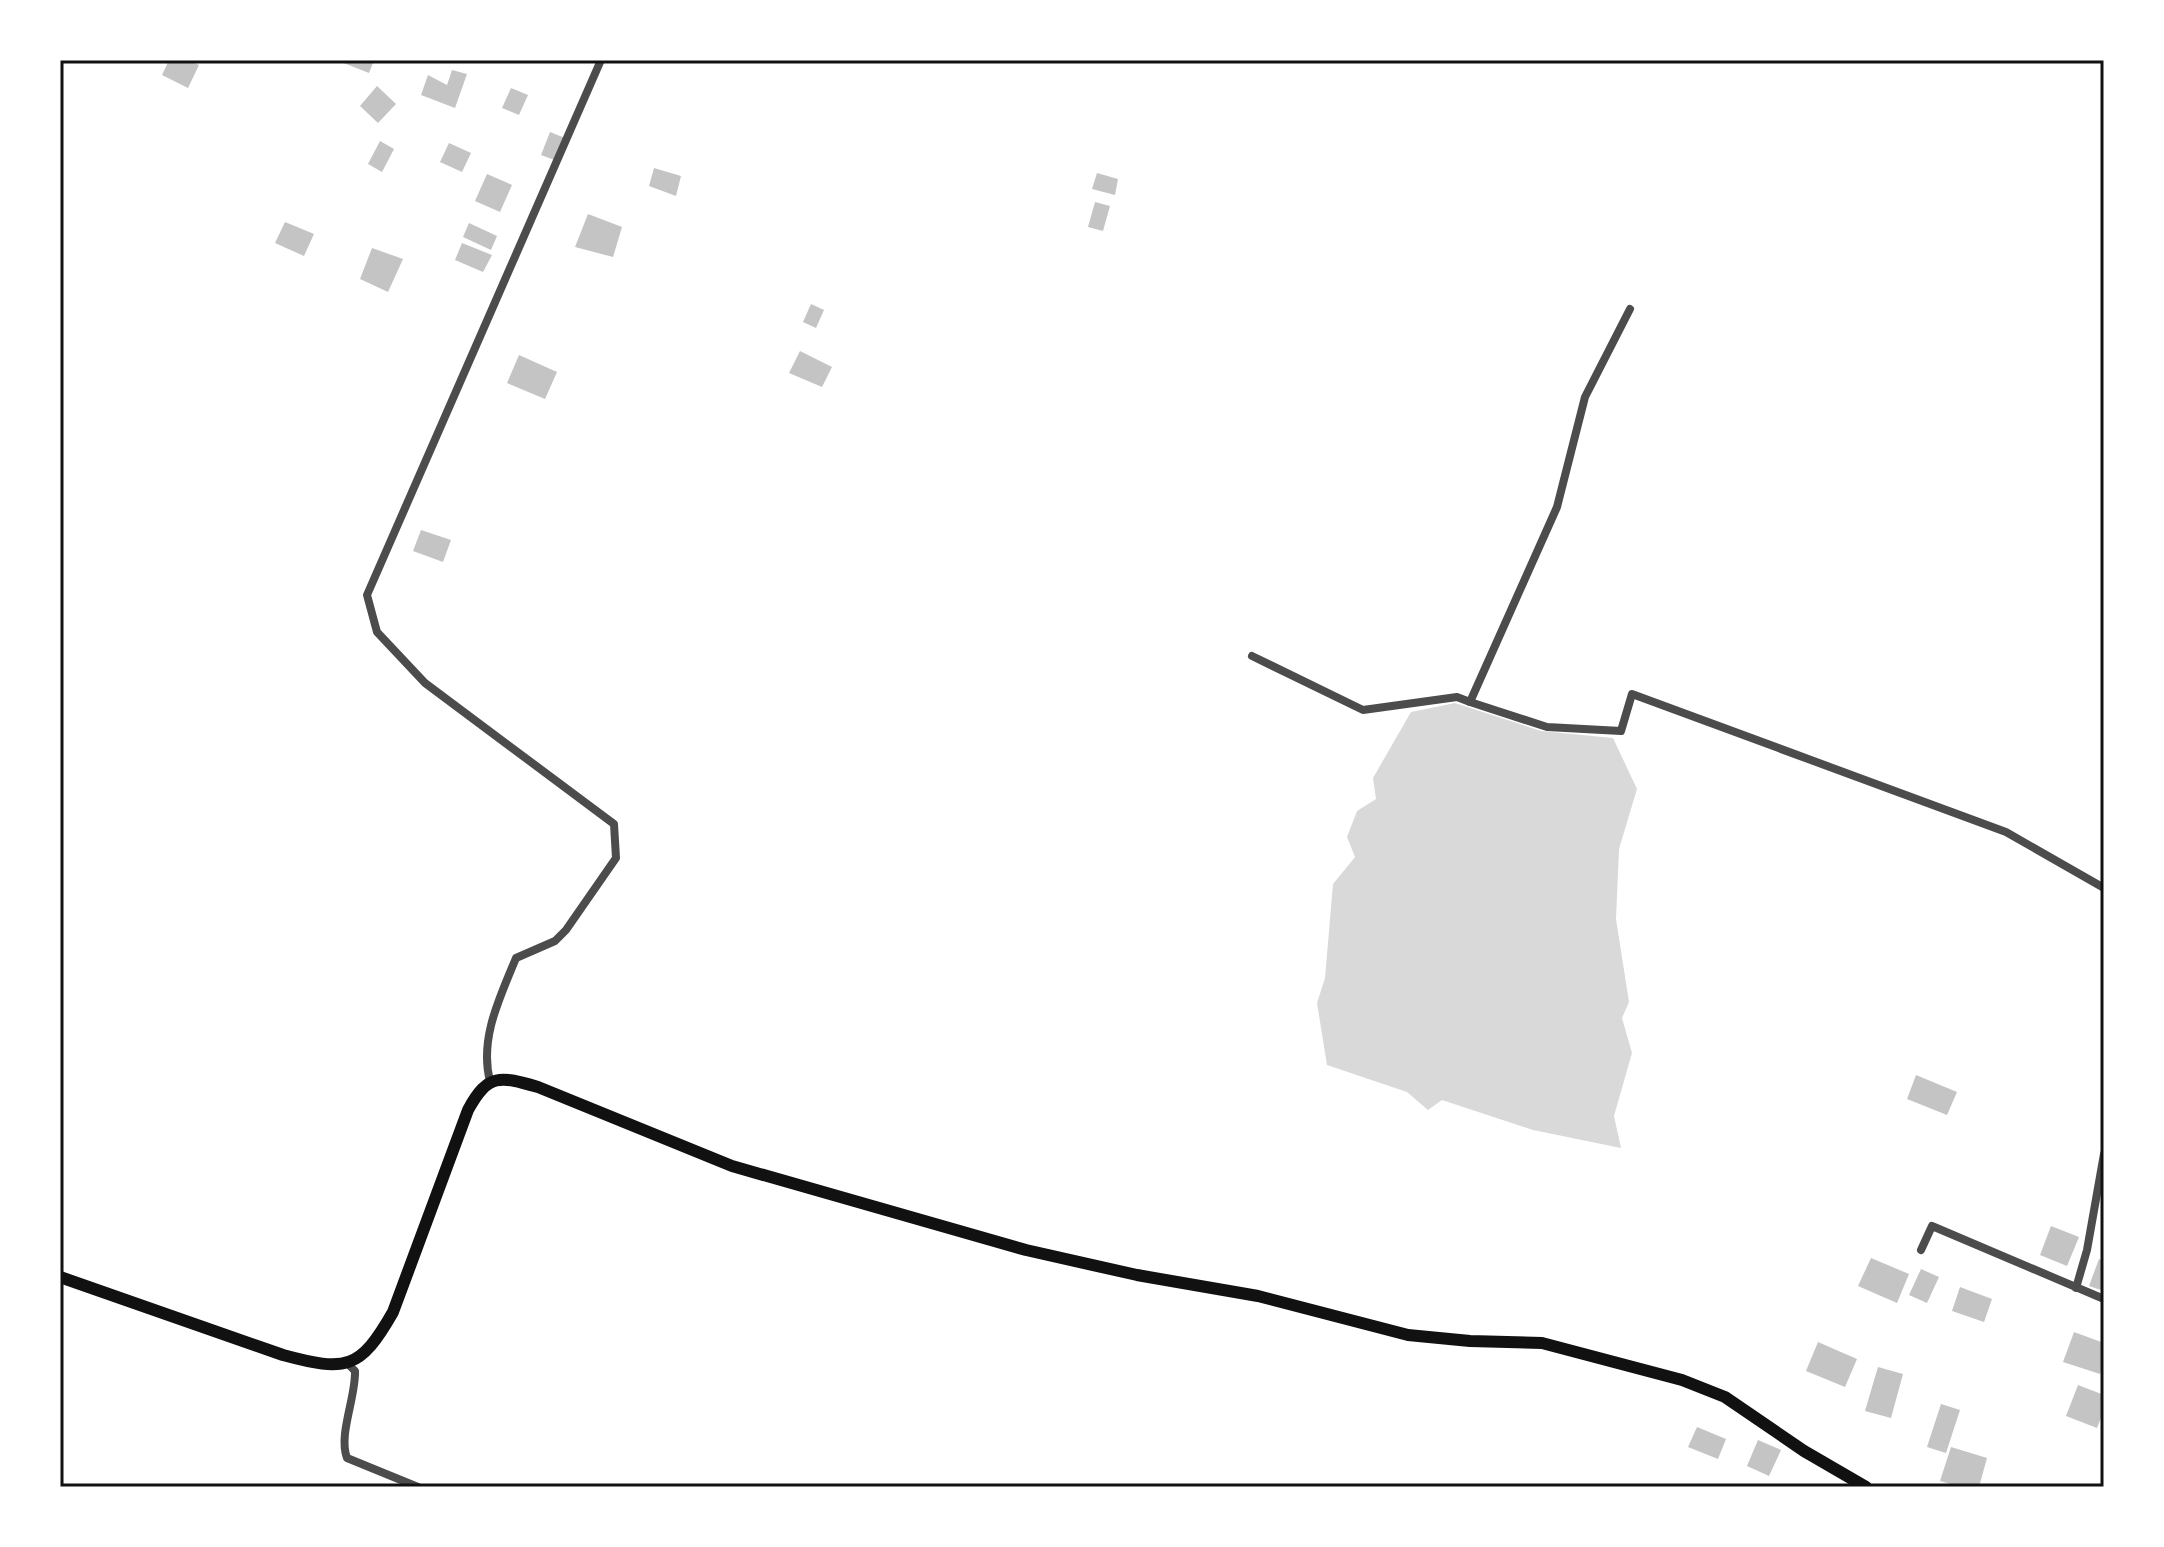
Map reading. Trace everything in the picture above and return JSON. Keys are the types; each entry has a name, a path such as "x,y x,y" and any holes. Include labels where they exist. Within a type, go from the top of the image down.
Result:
{"main road":[{"path":"60,1277 283,1355 319,1365 348,1364 376,1343 393,1312 478,1090 490,1081 510,1079 538,1087 732,1166 1026,1250 1137,1275 1258,1296 1408,1335 1542,1343 1682,1380 1725,1397 1804,1451 1866,1487"}],"street":[{"path":"490,1081 485,1064 486,1041 516,958 555,941 566,930 616,858 614,824 425,683 377,632 367,595 601,60"},
{"path":"1470,702 1557,507 1585,397 1630,309"},
{"path":"1252,656 1363,710 1457,697 1547,727 1621,731 1632,694 2006,832 2104,888"},
{"path":"2076,1288 2087,1250 2104,1154"},
{"path":"1921,1250 1932,1226 2104,1299"},
{"path":"348,1364 355,1371 356,1389 343,1447 347,1458 418,1487"}],"shaded area":[{"path":"1455,703 1541,731 1613,738 1637,789 1619,849 1616,919 1629,1002 1622,1018 1632,1053 1614,1116 1621,1148 1533,1130 1442,1100 1428,1110 1407,1092 1327,1065 1317,1003 1325,978 1333,884 1355,857 1347,837 1357,811 1376,799 1373,778 1411,712"}],"building":[{"path":"169,60 188,60 199,65 188,88 162,75"},
{"path":"336,60 374,60 369,73"},
{"path":"452,70 467,74 455,108 421,95 428,75 447,85"},
{"path":"377,86 396,104 378,123 360,106"},
{"path":"511,88 528,95 519,115 502,108"},
{"path":"550,132 565,138 557,161 541,155"},
{"path":"380,141 394,149 382,172 368,164"},
{"path":"449,143 471,153 462,172 440,162"},
{"path":"654,168 681,176 676,196 649,186"},
{"path":"1097,173 1118,179 1115,195 1092,189"},
{"path":"487,174 512,185 500,212 475,201"},
{"path":"1095,202 1110,206 1103,231 1088,227"},
{"path":"588,214 622,227 613,257 575,247"},
{"path":"285,222 314,234 304,256 275,243"},
{"path":"469,223 497,236 491,250 463,237"},
{"path":"462,243 492,255 483,272 455,260"},
{"path":"372,248 403,259 388,292 360,279"},
{"path":"811,304 824,310 816,328 803,322"},
{"path":"800,351 832,367 822,387 789,373"},
{"path":"519,355 557,372 545,399 507,383"},
{"path":"421,530 451,540 443,562 413,551"},
{"path":"1916,1075 1957,1092 1947,1115 1907,1099"},
{"path":"2051,1226 2079,1237 2067,1266 2040,1255"},
{"path":"1871,1258 1909,1274 1897,1303 1858,1286"},
{"path":"2099,1259 2104,1261 2104,1291 2089,1286"},
{"path":"1921,1269 1939,1277 1927,1303 1909,1295"},
{"path":"1960,1287 1992,1299 1984,1322 1952,1311"},
{"path":"2074,1332 2104,1343 2104,1363 2100,1374 2063,1362"},
{"path":"1818,1342 1857,1359 1845,1387 1806,1371"},
{"path":"1878,1367 1903,1374 1891,1418 1865,1411"},
{"path":"2078,1385 2104,1395 2104,1410 2097,1428 2066,1416"},
{"path":"1941,1404 1960,1410 1946,1453 1927,1447"},
{"path":"1697,1427 1726,1439 1718,1459 1688,1447"},
{"path":"1758,1440 1781,1450 1769,1476 1747,1466"},
{"path":"1951,1447 1987,1458 1979,1487 1961,1487 1940,1481"}]}
